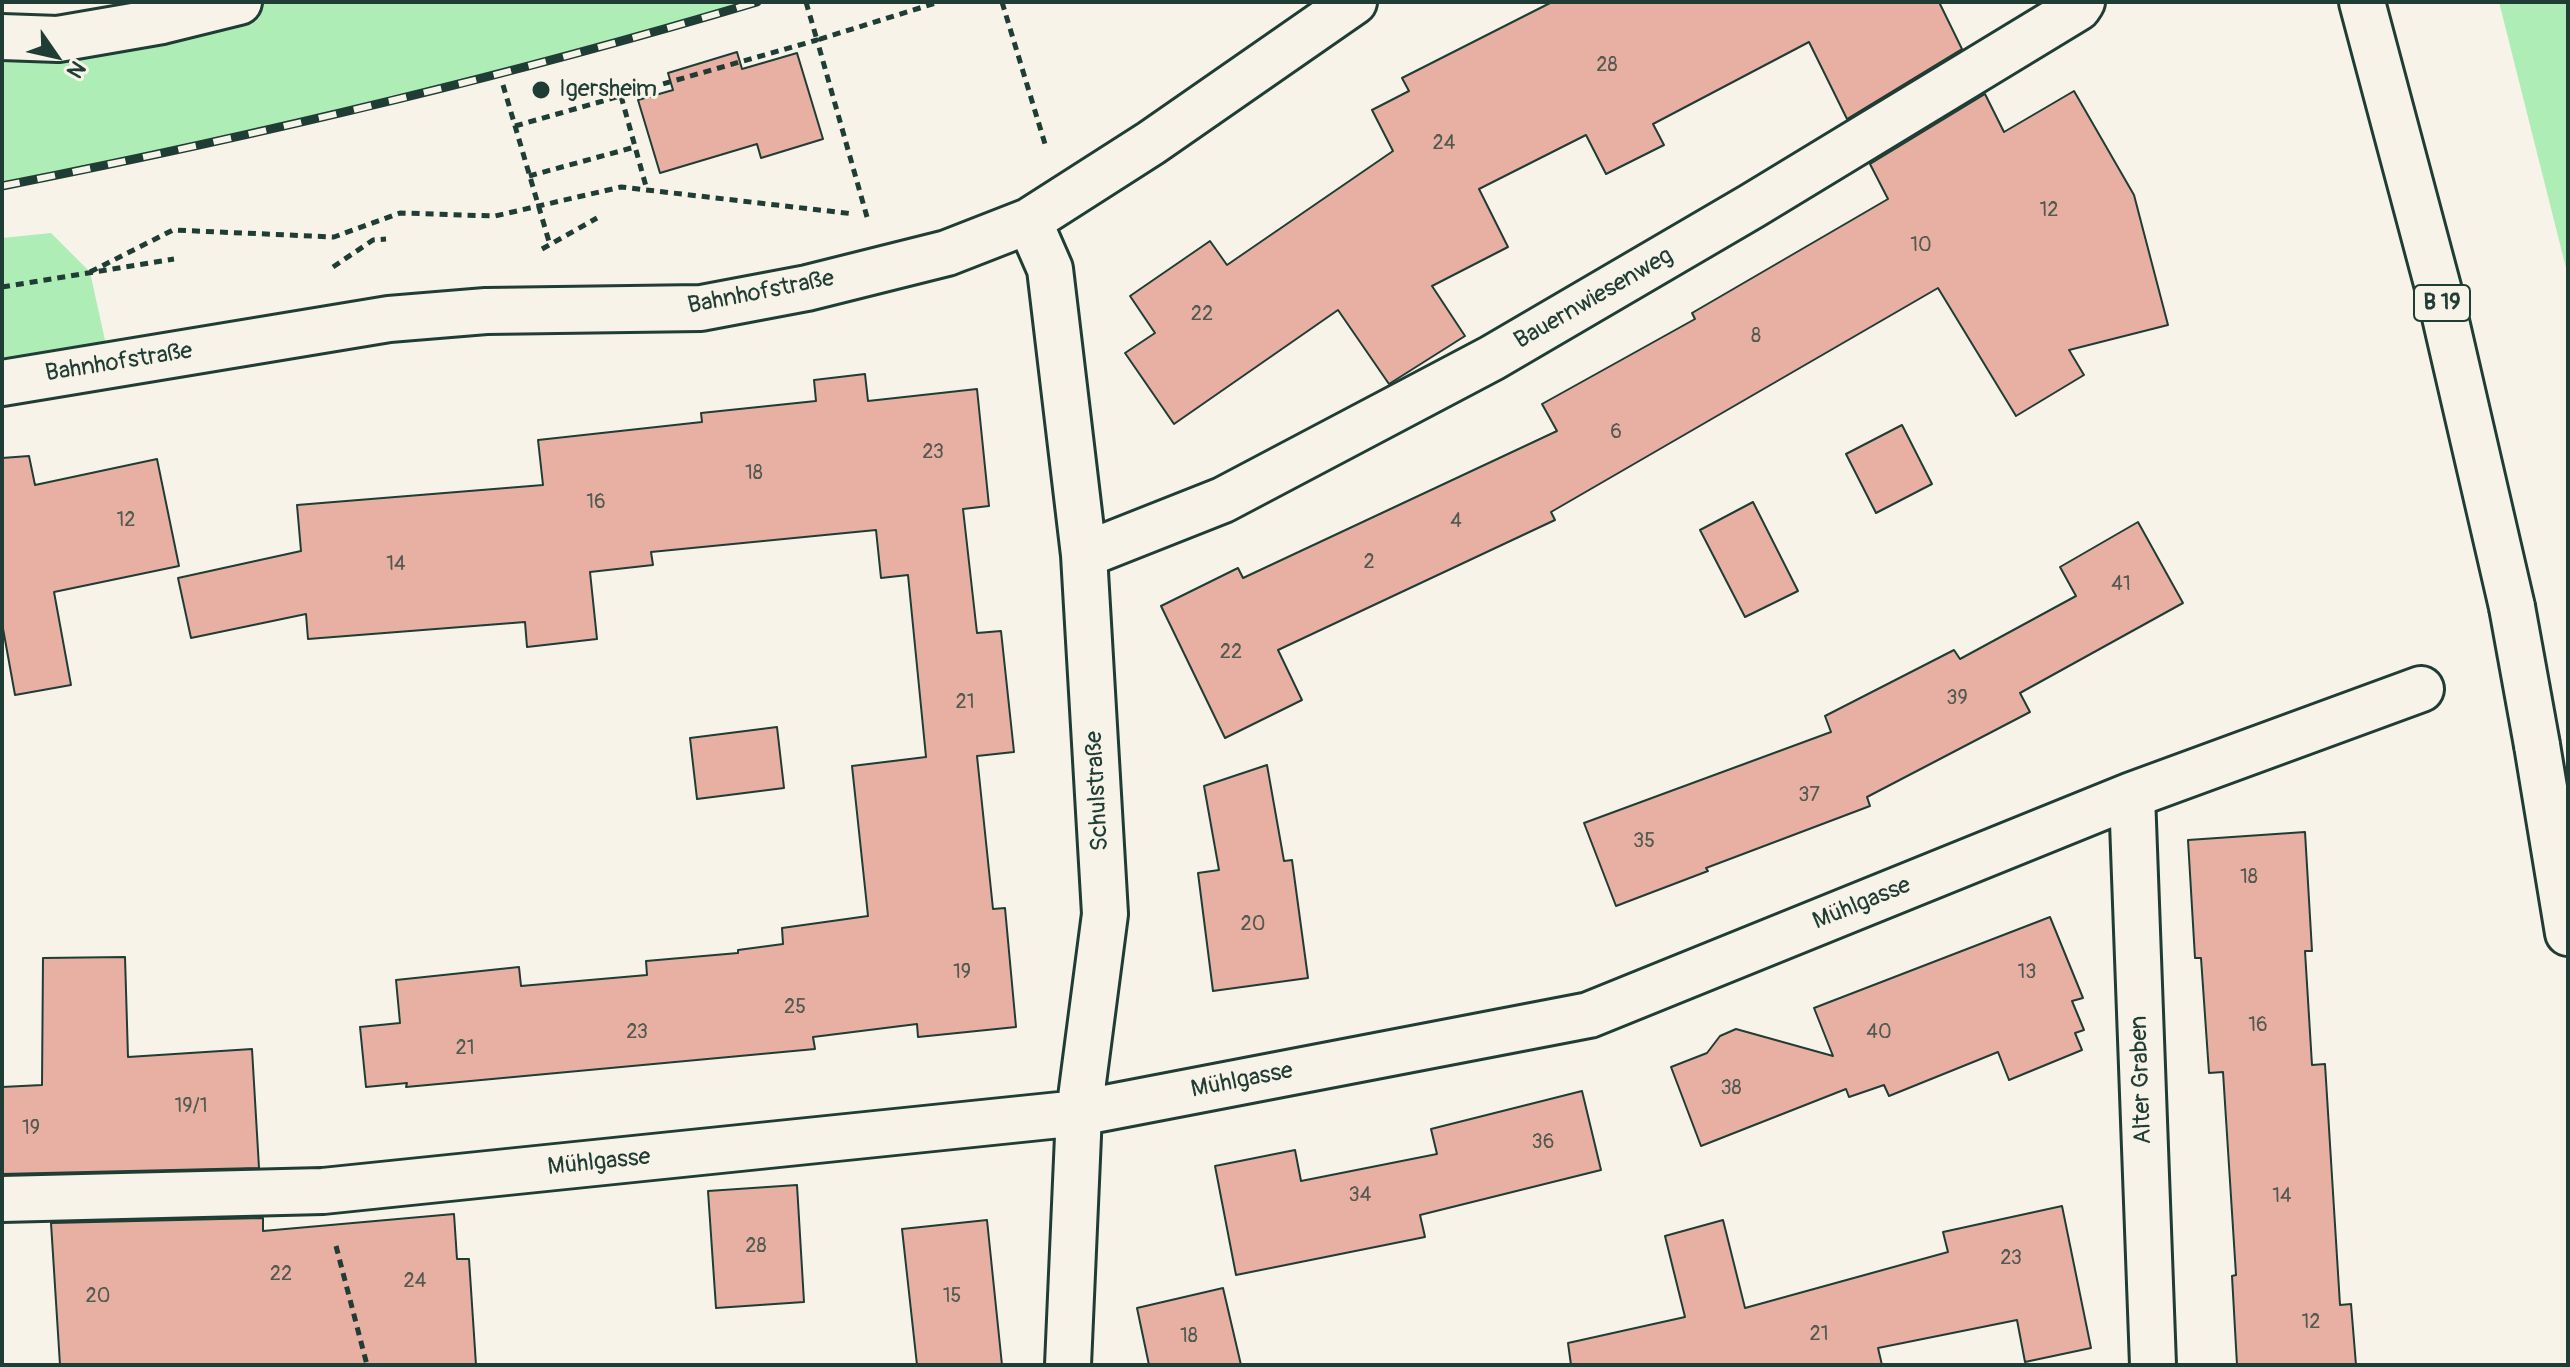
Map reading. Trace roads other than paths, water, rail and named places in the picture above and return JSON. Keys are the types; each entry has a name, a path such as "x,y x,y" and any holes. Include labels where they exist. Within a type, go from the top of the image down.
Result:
{"street":[{"path":"2,37 58,39 162,21 239,2"},
{"name":"Bahnhofstraße","path":"2,383 389,319 486,311 701,308 807,288 947,253 1029,221 1151,143 1354,2"},
{"name":"Bauernwiesenweg","path":"1084,555 1223,500 1492,358 1779,190 2082,2"},
{"name":"B 19","path":"2362,2 2440,295 2512,607 2568,933"},
{"name":"Schulstraße","path":"1029,221 1050,269 1084,555 1105,914 1079,1113 1068,1365"},
{"name":"Mühlgasse","path":"2,1199 323,1191 1079,1113 1589,1015 2132,795 2421,689"},
{"name":"Alter Graben","path":"2132,795 2153,1365"}],"railway":[{"path":"2,186 192,147 382,103 570,55 757,2"}],"place":[{"name":"Igersheim","path":"541,90"}]}
